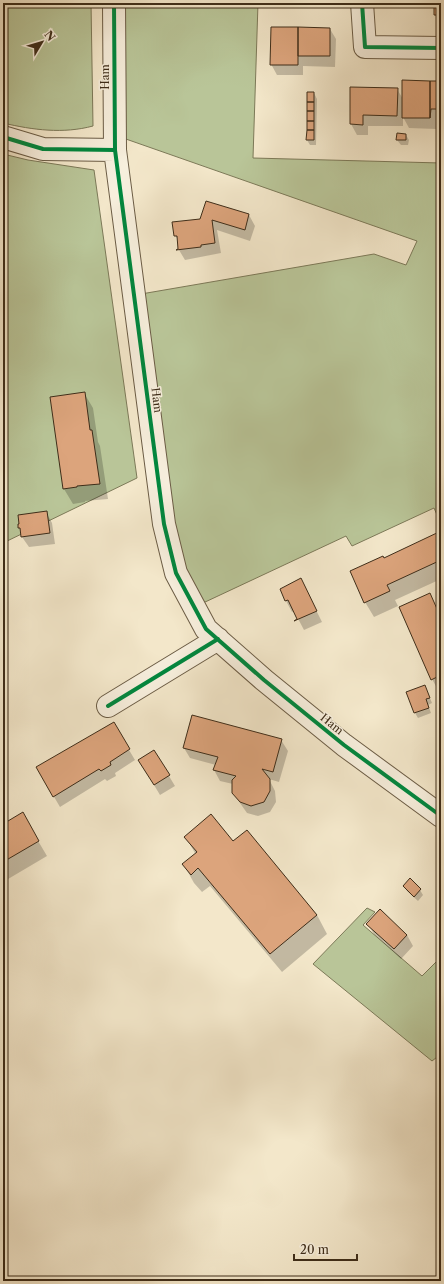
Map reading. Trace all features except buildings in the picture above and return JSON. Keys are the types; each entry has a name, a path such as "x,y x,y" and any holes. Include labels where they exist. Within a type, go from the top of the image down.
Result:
{"street":[{"name":"Ham","path":"114,3 115,150 164,524 176,573 206,629 264,680 344,745 441,816"},
{"path":"362,3 365,47 441,48"},
{"path":"3,137 43,149 115,150"},
{"path":"108,706 218,638"}],"green space":[{"path":"3,3 91,3 93,126 70,130 48,130 26,128 3,123"},
{"path":"121,3 258,3 253,158 441,163 441,524 434,508 352,546 346,536 203,603 188,577 179,551 166,479 141,294 374,254 406,265 417,241 123,138"},
{"path":"3,154 28,160 94,170 137,478 3,543"},
{"path":"367,908 375,912 363,925 422,976 441,957 441,1054 432,1061 313,964"}],"cycle path":[{"path":"114,3 115,150 164,524 176,573 206,629 264,680 344,745 441,816"},
{"path":"362,3 365,47 441,48"},
{"path":"3,137 43,149 115,150"},
{"path":"108,706 218,639"}]}
